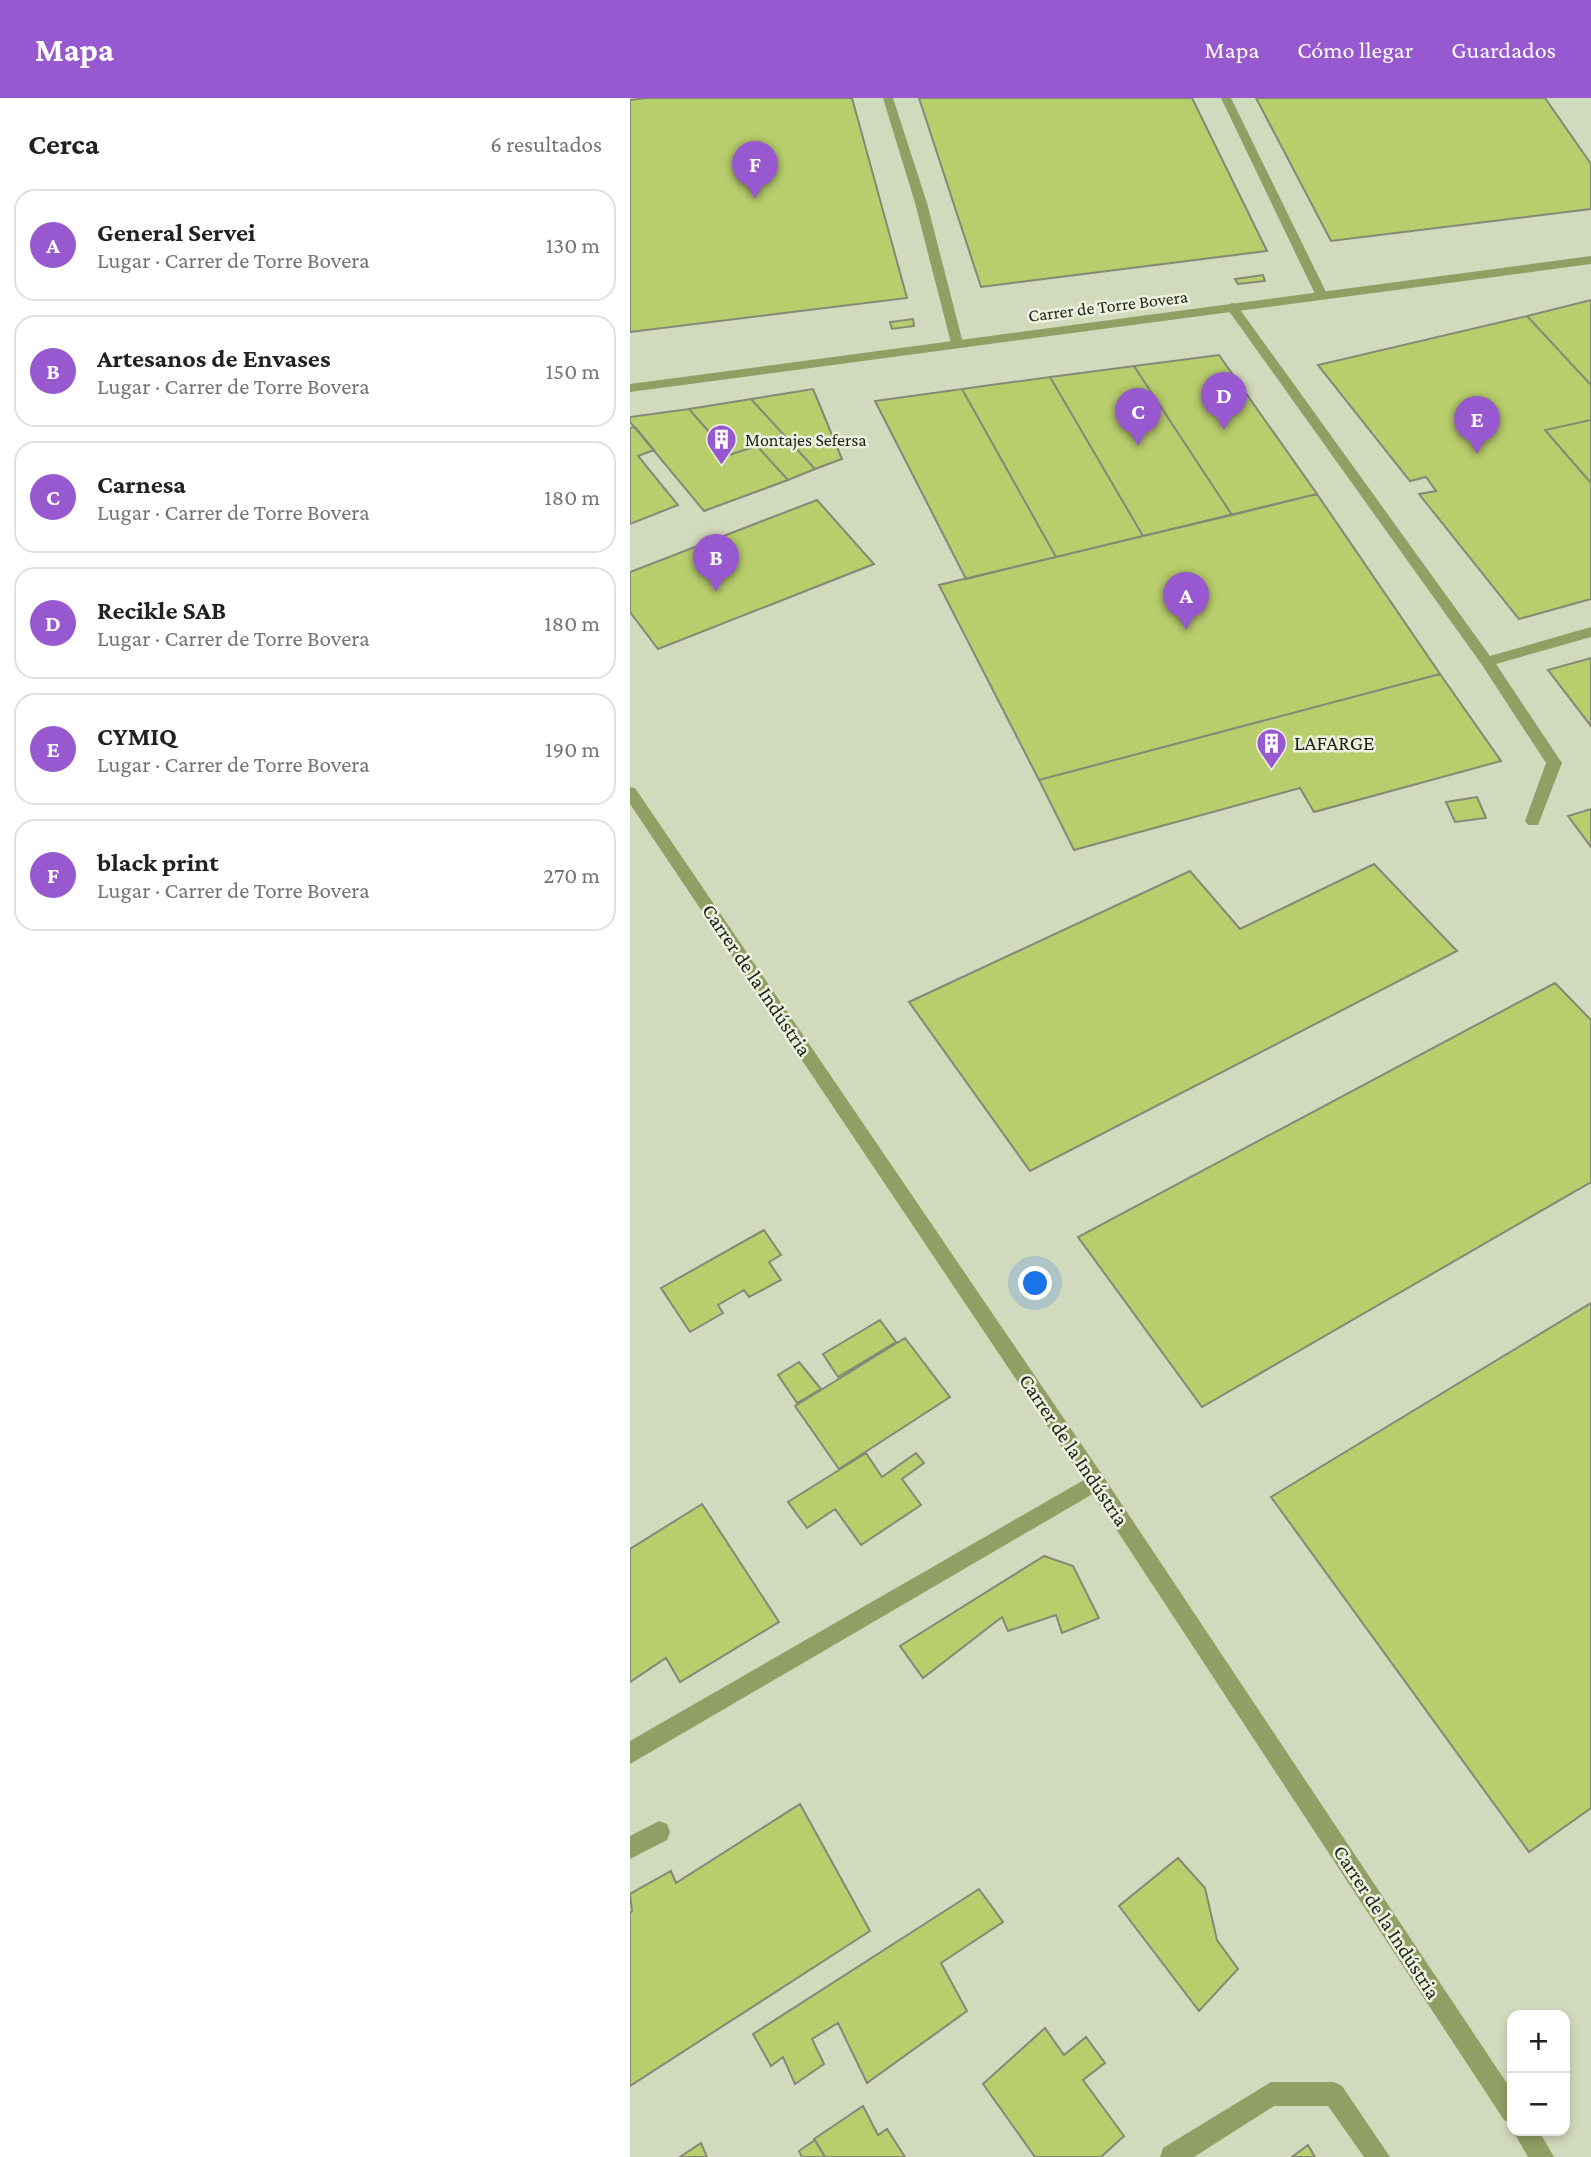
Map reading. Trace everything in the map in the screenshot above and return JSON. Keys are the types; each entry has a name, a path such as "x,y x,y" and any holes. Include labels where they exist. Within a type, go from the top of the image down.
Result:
{"street":[{"path":"888,98 921,203 957,343"},
{"path":"1226,98 1322,296"},
{"name":"Carrer de Torre Bovera","path":"630,388 1591,260"},
{"path":"1232,307 1487,662 1554,764 1532,821"},
{"path":"1487,662 1591,632"},
{"name":"Carrer de la Indústria","path":"630,792 1096,1482 1507,2104"},
{"path":"630,1753 1096,1482"},
{"path":"630,1848 659,1832"},
{"path":"1172,2157 1271,2094 1334,2094 1378,2157"},
{"path":"1528,2136 1542,2157"}],"shaded area":[{"path":"630,98 1591,98 1591,2157 630,2157"}],"building":[{"path":"852,98 907,298 630,332 630,100"},
{"path":"919,98 1192,98 1267,251 981,287"},
{"path":"1256,98 1545,98 1591,164 1591,209 1331,241"},
{"path":"1263,275 1265,281 1238,284 1235,279"},
{"path":"1591,300 1591,385 1527,316"},
{"path":"1527,316 1591,385 1591,420 1545,430 1591,483 1591,599 1519,619 1419,494 1436,491 1426,477 1410,481 1318,365"},
{"path":"913,319 914,326 892,329 890,322"},
{"path":"1219,355 1317,494 1232,515 1134,366"},
{"path":"1134,366 1232,515 1143,536 1050,377"},
{"path":"1050,377 1143,536 1056,557 962,389"},
{"path":"813,389 842,459 815,469 751,399"},
{"path":"962,389 1056,557 966,579 875,401"},
{"path":"751,399 815,469 788,480 757,446 729,455 689,409"},
{"name":"Montajes Sefersa","path":"689,409 729,455 757,446 788,480 704,511 630,422 630,417"},
{"path":"1591,420 1591,483 1545,430"},
{"path":"635,427 654,450 638,456 678,505 630,524 630,428"},
{"path":"1317,494 1440,674 1039,780 939,585"},
{"path":"817,500 874,564 658,649 630,612 630,572"},
{"path":"1591,658 1591,726 1548,670"},
{"name":"LAFARGE","path":"1440,674 1501,761 1314,812 1300,788 1074,850 1039,780"},
{"path":"1477,797 1486,818 1455,822 1446,802"},
{"path":"1591,809 1591,847 1568,816"},
{"path":"1374,864 1457,951 1030,1171 909,1002 1190,871 1240,929"},
{"path":"1555,983 1591,1020 1591,1182 1202,1407 1078,1237"},
{"path":"764,1230 781,1255 769,1262 781,1280 749,1297 744,1290 718,1305 723,1313 690,1332 661,1288"},
{"path":"1591,1303 1591,1808 1529,1852 1271,1497"},
{"path":"880,1320 896,1342 838,1377 823,1354"},
{"path":"905,1338 950,1397 839,1469 795,1406"},
{"path":"799,1362 821,1389 797,1403 778,1375"},
{"path":"866,1453 882,1477 916,1453 924,1463 902,1479 921,1505 861,1545 835,1509 807,1528 788,1502"},
{"path":"702,1504 779,1622 680,1682 666,1658 630,1682 630,1549"},
{"path":"1044,1556 1073,1566 1099,1618 1062,1633 1056,1615 1008,1631 1002,1617 923,1678 900,1646"},
{"path":"800,1804 870,1931 630,2086 630,1894 671,1871 676,1883"},
{"path":"1178,1858 1205,1888 1217,1940 1238,1969 1199,2011 1119,1906"},
{"path":"979,1889 1003,1922 941,1963 967,2011 867,2083 838,2023 812,2039 824,2064 795,2084 783,2057 771,2066 753,2034"},
{"path":"1045,2028 1064,2055 1086,2037 1105,2063 1083,2080 1124,2136 1101,2157 1035,2157 983,2084"},
{"path":"863,2106 878,2135 887,2129 905,2157 825,2157 814,2139"},
{"path":"815,2140 825,2157 802,2157 799,2151"},
{"path":"701,2143 707,2157 680,2157"},
{"path":"1308,2145 1315,2157 1292,2157"}],"place":[{"name":"black print","path":"755,199"},
{"name":"Recikle SAB","path":"1224,430"},
{"name":"Carnesa","path":"1138,446"},
{"name":"CYMIQ","path":"1477,454"},
{"name":"Montajes Sefersa","path":"722,467"},
{"name":"Artesanos de Envases","path":"716,592"},
{"name":"General Servei","path":"1186,630"},
{"name":"LAFARGE","path":"1271,770"}]}
